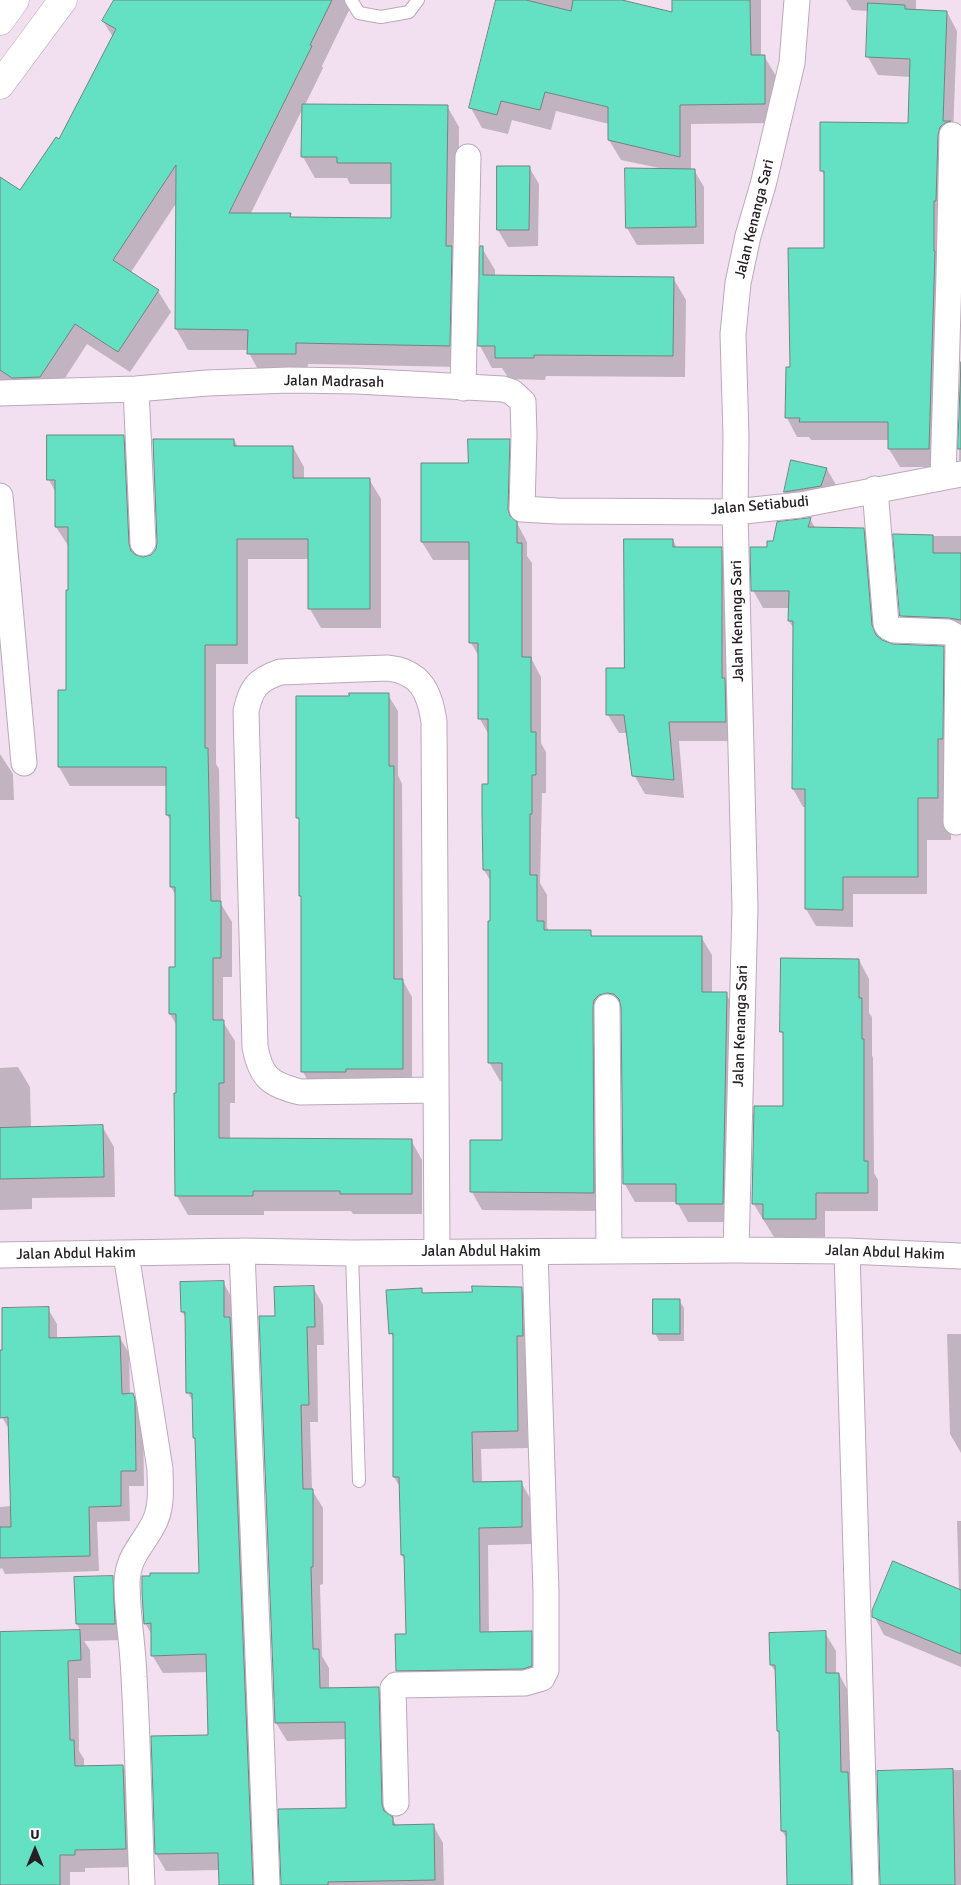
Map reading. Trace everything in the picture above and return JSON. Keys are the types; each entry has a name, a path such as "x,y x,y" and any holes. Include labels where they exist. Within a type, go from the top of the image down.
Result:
{"main road":[{"path":"0,20 15,0"},
{"path":"0,85 63,0"}],"street":[{"name":"Jalan Kenanga Sari","path":"736,1250 745,907 735,512 736,436 733,334 738,283 748,236 763,186 792,63 797,0"},
{"path":"952,135 950,275 952,476"},
{"path":"463,388 468,157"},
{"name":"Jalan Madrasah","path":"0,393 136,389 207,383 289,380 357,381 503,389 512,392 523,402 522,508 557,511"},
{"path":"136,389 142,543"},
{"name":"Jalan Setiabudi","path":"557,511 735,512 800,505 875,489 952,476"},
{"path":"875,489 886,624 894,630 948,632 955,636 958,642 956,822"},
{"path":"0,496 24,763"},
{"path":"436,1090 300,1092 282,1088 266,1077 258,1063 255,1047 246,711 256,684 266,677 280,672 398,669 412,676 421,684 429,696 434,722 438,1252"},
{"path":"607,1007 609,1251"},
{"name":"Jalan Abdul Hakim","path":"0,1255 242,1251 352,1253 736,1250 847,1251 961,1256"},
{"path":"242,1251 267,1885"},
{"path":"847,1251 866,1885"},
{"path":"396,1804 393,1688 396,1685 525,1683 542,1678 546,1670 546,1572 535,1252"},
{"path":"126,1254 160,1469 160,1504 157,1515 128,1567 127,1582 134,1676 142,1885"}],"lane":[{"path":"351,0 359,14 381,17 409,12 418,0"},
{"path":"352,1253 359,1482"}],"building":[{"path":"114,0 332,0 310,45 312,46 229,213 291,213 290,217 391,218 391,163 337,163 337,157 301,157 302,104 448,105 446,246 452,246 450,346 296,343 296,354 247,354 248,330 175,329 176,165 113,260 159,290 118,352 75,324 40,377 12,378 0,370 0,177 20,190 56,137 59,139 116,29 102,21"},
{"path":"496,0 526,0 571,11 573,0 622,0 672,12 672,0 750,0 751,55 765,55 765,104 680,105 680,157 608,140 608,107 545,92 540,110 501,101 497,115 469,108"},
{"path":"868,3 905,5 905,9 947,11 943,121 951,121 940,127 938,135 936,201 934,201 935,251 929,449 888,449 888,422 799,422 800,418 785,418 786,367 790,367 788,248 824,248 824,171 820,171 820,122 908,123 910,59 866,57"},
{"path":"497,166 530,166 529,230 497,230"},
{"path":"625,168 695,169 696,227 626,228"},
{"path":"480,246 483,246 483,275 674,277 673,356 534,355 534,358 495,358 495,346 478,346"},
{"path":"961,362 961,449 958,449"},
{"path":"47,435 124,435 129,544 131,551 143,557 151,555 156,549 157,542 153,439 234,439 234,446 293,446 293,478 370,478 370,609 308,609 308,539 237,539 237,645 205,645 205,748 208,748 211,901 221,901 221,958 213,958 213,1020 224,1020 224,1083 219,1083 219,1138 412,1139 412,1194 340,1194 340,1191 253,1191 253,1196 175,1196 174,1093 176,1093 176,1014 169,1014 169,967 175,967 175,887 170,887 170,815 166,815 166,767 58,767 58,690 66,690 68,527 55,527 55,480 47,480"},
{"path":"468,439 510,439 508,509 510,516 517,522 517,543 522,543 522,657 531,657 531,732 536,732 536,775 532,775 532,814 530,814 530,875 537,875 537,921 544,921 544,930 591,930 591,936 702,936 702,992 727,992 723,1204 676,1204 676,1184 623,1184 621,1007 619,999 614,994 607,993 599,995 594,1000 593,1007 594,1193 470,1192 470,1140 502,1140 502,1063 488,1063 490,870 483,870 482,784 488,784 488,719 478,719 478,643 469,643 469,542 421,542 421,463 468,463"},
{"path":"791,460 827,468 821,486 784,492"},
{"path":"811,518 808,527 864,528 872,625 876,635 882,640 893,644 944,646 943,739 938,739 938,798 918,798 918,877 843,877 843,910 805,909 805,789 792,789 793,621 788,621 789,591 751,591 750,547 767,547 767,541 773,541 777,522"},
{"path":"893,534 933,535 933,553 961,553 961,620 900,616"},
{"path":"624,539 673,539 673,547 722,547 722,678 725,678 726,722 669,722 674,780 632,776 624,715 606,715 606,668 624,668"},
{"path":"349,693 389,693 389,766 394,766 394,979 403,979 403,1069 346,1069 346,1072 301,1072 301,896 299,896 299,818 296,818 296,696 349,696"},
{"path":"781,958 859,959 859,998 862,998 862,1039 864,1039 864,1161 868,1161 868,1193 816,1193 816,1219 763,1219 763,1204 752,1204 754,1106 783,1106 783,1032 780,1032"},
{"path":"103,1125 104,1177 0,1179 0,1128"},
{"path":"224,1281 224,1317 230,1317 253,1885 219,1885 218,1853 155,1854 151,1736 208,1735 206,1654 151,1656 151,1623 144,1624 142,1593 142,1576 150,1576 150,1573 199,1573 195,1438 193,1438 192,1393 186,1393 185,1312 181,1312 180,1282"},
{"path":"314,1286 315,1327 307,1327 309,1405 301,1405 303,1489 313,1489 313,1567 311,1567 313,1649 319,1649 320,1688 379,1687 382,1804 384,1811 393,1817 393,1825 434,1824 435,1880 328,1882 328,1885 281,1885 278,1809 346,1808 345,1722 275,1723 259,1316 275,1316 274,1287"},
{"path":"472,1286 522,1287 523,1336 517,1336 518,1431 472,1432 473,1482 522,1481 522,1527 479,1528 480,1632 532,1631 532,1666 523,1669 396,1671 395,1634 406,1634 404,1555 401,1555 399,1477 393,1477 393,1333 389,1334 386,1290 422,1288 422,1293 472,1292"},
{"path":"653,1299 680,1299 680,1334 653,1334"},
{"path":"49,1307 49,1338 120,1336 122,1394 133,1393 135,1400 136,1471 121,1471 121,1506 89,1507 90,1556 0,1558 0,1527 11,1527 8,1417 0,1418 2,1308"},
{"path":"893,1561 961,1590 961,1654 872,1617 872,1611"},
{"path":"113,1576 115,1624 76,1624 74,1577"},
{"path":"80,1630 81,1660 68,1661 70,1740 74,1740 75,1766 123,1765 126,1849 75,1850 75,1855 60,1855 60,1885 0,1885 0,1632"},
{"path":"826,1631 826,1673 839,1673 841,1772 848,1772 852,1885 787,1885 786,1831 781,1831 779,1731 777,1731 775,1665 770,1665 769,1633"},
{"path":"953,1769 955,1885 880,1885 877,1771"}]}
